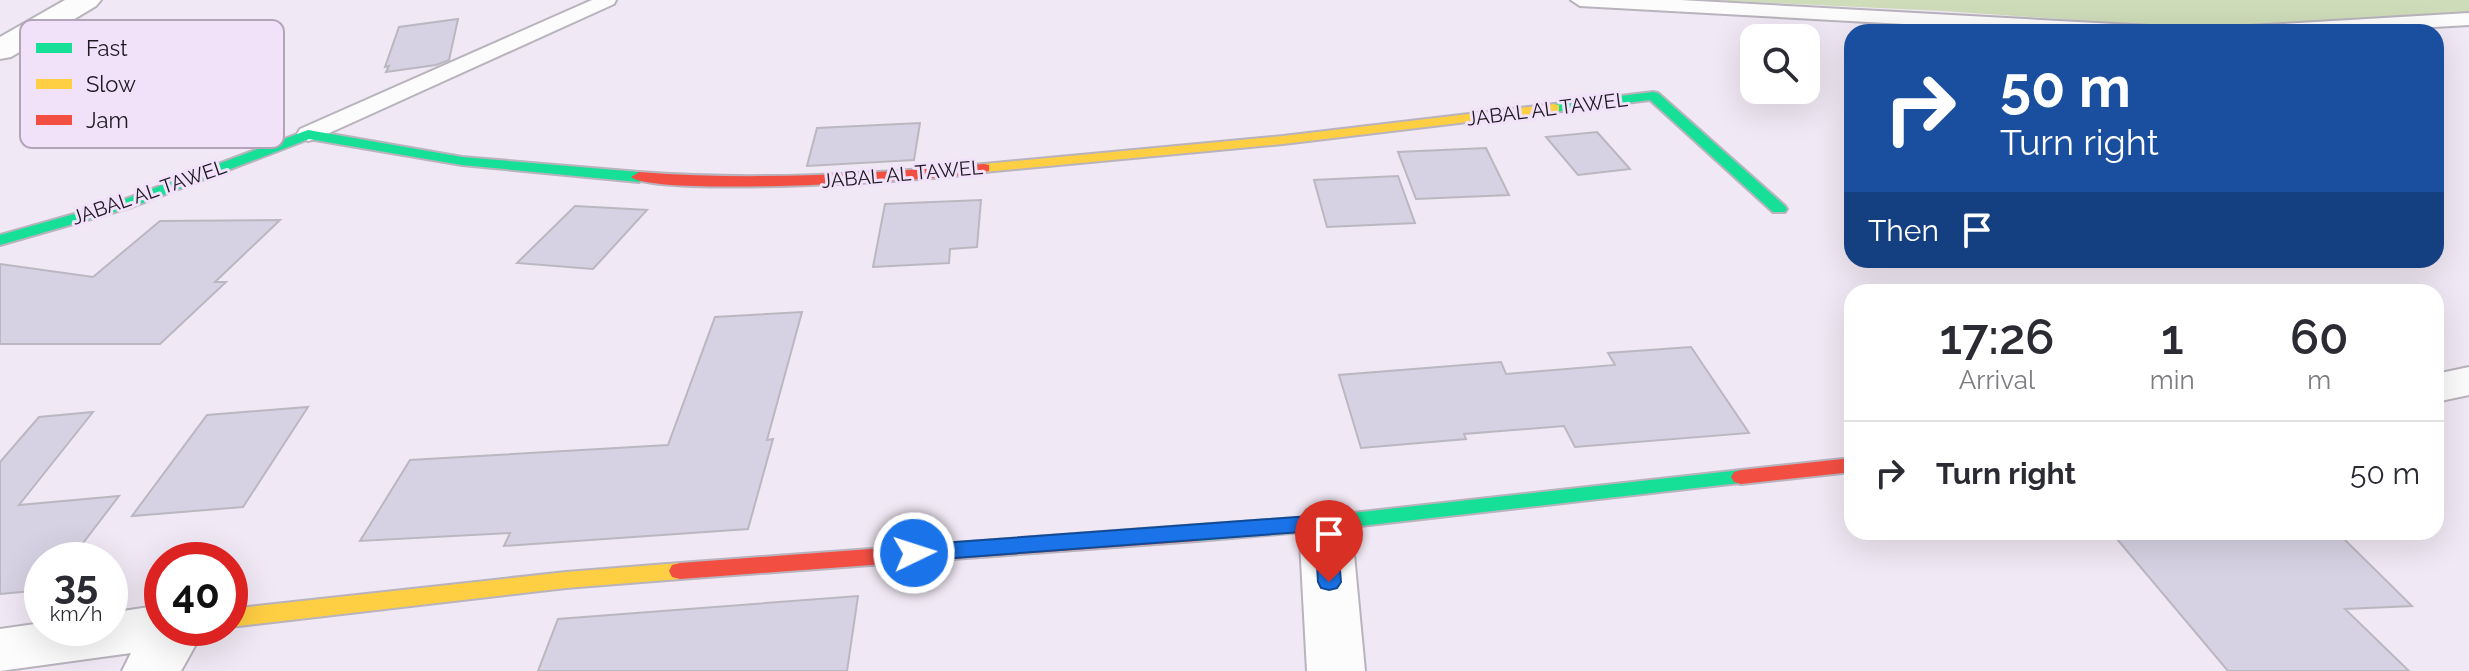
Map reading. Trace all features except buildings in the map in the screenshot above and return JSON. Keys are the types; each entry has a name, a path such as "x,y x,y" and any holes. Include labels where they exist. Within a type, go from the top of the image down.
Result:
{"street":[{"path":"52,20 86,0"},
{"path":"0,50 20,38"},
{"name":"JABAL AL TAWEL","path":"284,143 308,134 462,161 715,184 844,181 1283,140 1653,96 1779,209"},
{"name":"JABAL AL TAWEL","path":"0,240 126,204 272,148"},
{"path":"2444,386 2469,381"},
{"path":"248,616 566,580 1325,523 1844,466"},
{"path":"1325,523 1336,671"},
{"path":"0,651 144,630"},
{"path":"151,671 166,646"}],"lane":[{"path":"308,134 607,0"},
{"path":"1580,0 2008,24"},
{"path":"2384,24 2469,19"}],"green space":[{"path":"1709,0 2469,0 2469,13 2265,24 2133,24"}],"traffic: fast":[{"path":"1554,108 1653,96 1779,209"},
{"path":"284,143 308,134 462,161 639,177"},
{"path":"0,240 126,204 272,148"},
{"path":"1197,533 1325,523 1741,477"}],"traffic: slow":[{"path":"984,168 1283,140 1554,108"},
{"path":"248,616 566,580 680,571"}],"traffic: jam":[{"path":"639,177 769,182 854,179 984,168"},
{"path":"1741,477 1844,466"},
{"path":"680,571 1197,533"}],"route":[{"path":"914,553 1325,523 1329,582"}]}
